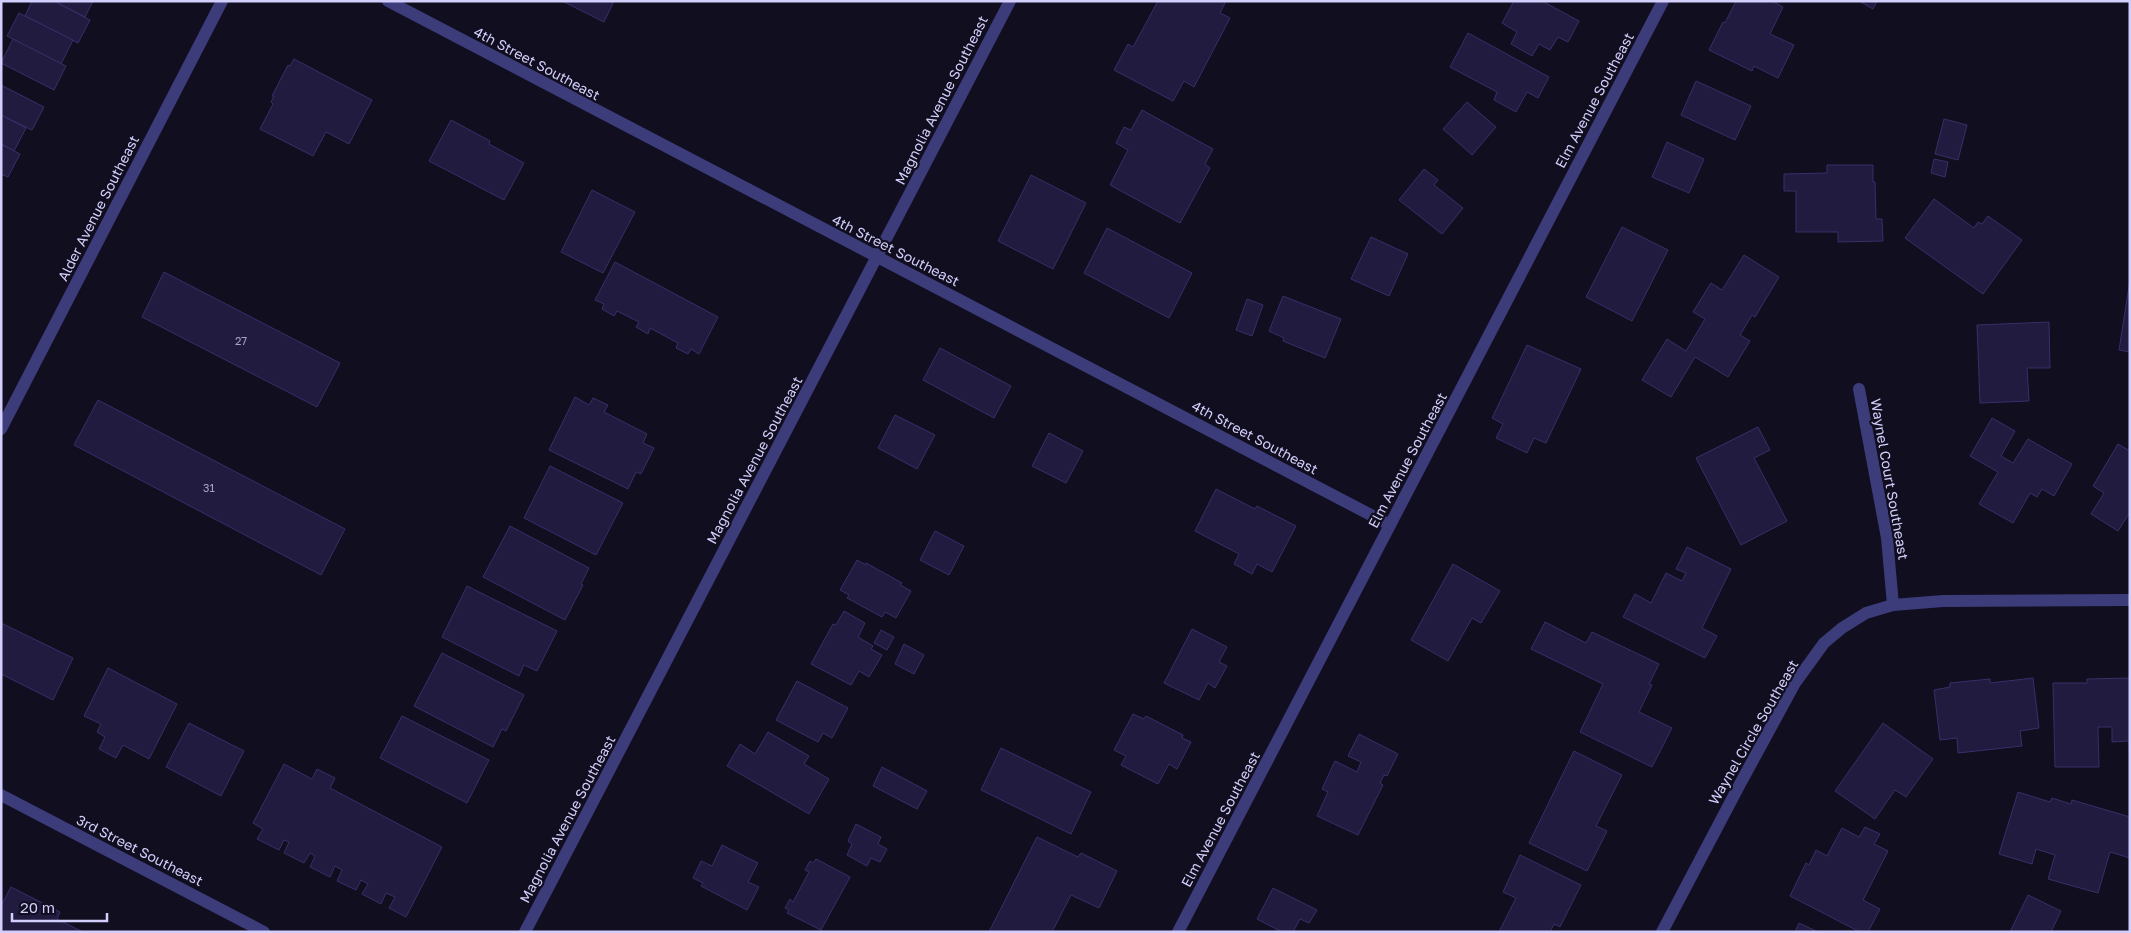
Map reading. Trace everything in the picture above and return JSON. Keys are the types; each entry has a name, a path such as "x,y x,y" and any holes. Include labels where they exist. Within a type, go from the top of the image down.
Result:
{"street":[{"name":"Alder Avenue Southeast","path":"1,429 222,1"},
{"name":"4th Street Southeast","path":"388,1 1390,525"},
{"name":"Magnolia Avenue Southeast","path":"525,932 1010,1"},
{"name":"Elm Avenue Southeast","path":"1178,932 1663,1"},
{"name":"Waynel Court Southeast","path":"1859,389 1887,538 1893,605"},
{"name":"Waynel Circle Southeast","path":"1662,932 1795,683 1824,643 1842,628 1866,613 1893,605 1943,601 2130,600"},
{"name":"3rd Street Southeast","path":"1,795 264,932"}],"building":[{"path":"32,1 54,1 90,20 78,43 25,16"},
{"path":"54,1 93,1 85,17"},
{"path":"562,1 614,1 604,22"},
{"path":"1158,1 1226,1 1220,13 1230,18 1194,87 1184,81 1173,101 1114,70 1128,44 1133,47"},
{"path":"1514,1 1542,1 1579,21 1568,42 1558,37 1550,50 1539,44 1532,56 1511,44 1517,32 1502,23"},
{"path":"1736,1 1772,1 1783,7 1770,34 1794,45 1778,78 1754,66 1752,71 1709,50"},
{"path":"1859,1 1877,1 1873,9"},
{"path":"19,13 73,40 61,64 7,36"},
{"path":"1468,33 1549,77 1538,98 1527,92 1516,112 1494,100 1497,92 1450,67"},
{"path":"13,39 66,66 54,90 1,63"},
{"path":"294,59 372,100 349,144 326,132 313,156 260,129 273,104 271,102 274,96 272,96 288,65 290,66"},
{"path":"1696,81 1751,106 1735,140 1681,115"},
{"path":"1,85 44,107 32,130 1,115"},
{"path":"1467,102 1496,127 1472,155 1443,129"},
{"path":"1142,110 1213,149 1205,164 1210,168 1180,223 1110,185 1128,150 1116,143 1124,127 1131,130"},
{"path":"1,115 26,128 14,151 1,144"},
{"path":"1944,119 1967,125 1958,160 1935,154"},
{"path":"451,120 490,141 489,144 524,163 504,200 429,161"},
{"path":"1667,142 1704,159 1689,193 1652,177"},
{"path":"1,144 20,154 8,177 1,174"},
{"path":"1934,159 1948,162 1945,177 1931,173"},
{"path":"1827,165 1873,165 1876,219 1882,219 1883,241 1838,242 1838,232 1796,232 1796,191 1784,191 1784,174 1827,173"},
{"path":"1424,169 1438,180 1434,185 1463,208 1442,234 1399,200"},
{"path":"1031,175 1086,203 1053,269 998,241"},
{"path":"592,190 635,212 603,273 561,252"},
{"path":"1934,199 1974,228 1978,222 1982,224 1988,216 2022,240 1983,294 1905,238"},
{"path":"1622,227 1668,250 1632,321 1586,297"},
{"path":"1107,228 1192,273 1169,318 1084,273"},
{"path":"1371,237 1408,254 1389,296 1351,279"},
{"path":"1744,255 1779,277 1755,317 1752,315 1740,335 1750,341 1728,377 1695,357 1671,397 1642,380 1667,339 1686,351 1705,319 1693,312 1711,283 1722,290"},
{"path":"615,262 718,317 699,354 691,349 688,354 676,348 678,343 650,328 648,334 636,327 639,322 617,311 614,316 602,309 604,304 595,300"},
{"path":"164,272 340,363 317,407 142,317"},
{"path":"2130,280 2130,352 2119,350"},
{"path":"1283,296 1341,319 1325,358 1283,341 1284,338 1269,331"},
{"path":"1247,299 1263,305 1252,336 1236,330"},
{"path":"2049,322 2050,368 2027,368 2029,401 1980,403 1977,325"},
{"path":"1527,345 1581,369 1546,443 1534,438 1527,453 1496,438 1503,424 1492,418"},
{"path":"940,348 1011,386 994,418 923,380"},
{"path":"575,397 589,405 593,398 608,405 604,412 647,434 643,443 654,448 641,474 636,472 628,489 549,450"},
{"path":"98,400 345,529 321,575 74,445"},
{"path":"895,415 935,435 917,469 878,448"},
{"path":"1992,418 2015,431 2001,456 2013,463 2028,439 2072,464 2054,496 2042,489 2037,497 2030,493 2013,523 1979,504 1998,472 1970,456"},
{"path":"1758,427 1770,450 1754,458 1787,521 1741,545 1696,458"},
{"path":"1049,433 1083,451 1066,483 1032,466"},
{"path":"2118,444 2130,451 2130,512 2118,531 2091,514 2104,493 2093,486"},
{"path":"550,466 623,503 596,555 524,518"},
{"path":"1216,489 1255,509 1257,506 1296,526 1272,572 1257,564 1252,574 1234,564 1239,554 1195,531"},
{"path":"510,526 589,568 581,584 583,585 565,620 483,577"},
{"path":"935,531 964,546 949,575 920,560"},
{"path":"1687,547 1731,569 1702,628 1717,636 1705,658 1623,617 1635,594 1651,603 1666,573 1682,581 1686,573 1676,569"},
{"path":"857,560 902,583 900,585 911,591 896,618 885,612 882,617 847,598 849,595 840,590"},
{"path":"1453,564 1500,591 1481,623 1472,618 1448,661 1411,640"},
{"path":"467,586 557,631 537,671 524,665 519,676 442,637"},
{"path":"844,611 865,623 858,637 873,646 871,649 882,655 869,677 859,671 851,685 811,664 833,624 836,625"},
{"path":"1545,622 1586,643 1592,632 1659,664 1649,684 1652,685 1639,712 1672,728 1652,767 1580,732 1603,684 1531,649"},
{"path":"1,623 73,658 53,700 1,674"},
{"path":"1192,629 1227,647 1219,662 1227,666 1215,688 1208,683 1199,700 1164,683"},
{"path":"881,630 894,637 887,650 874,643"},
{"path":"904,644 924,655 914,674 895,664"},
{"path":"442,653 524,695 506,731 502,729 493,747 414,706"},
{"path":"108,668 177,704 149,759 123,745 116,758 99,749 105,737 97,732 101,724 84,716"},
{"path":"2033,678 2039,728 2020,731 2022,746 1958,753 1957,738 1940,740 1934,690 1950,687 1950,683 1990,679 1990,683"},
{"path":"2130,678 2130,764 2129,741 2112,742 2112,727 2098,727 2099,767 2055,767 2053,683 2087,683 2087,679"},
{"path":"797,681 848,708 832,738 823,733 818,742 776,720"},
{"path":"1133,714 1144,719 1146,716 1183,735 1182,738 1191,742 1177,769 1169,764 1158,784 1121,765 1126,756 1114,750"},
{"path":"402,716 489,760 467,803 380,758"},
{"path":"189,723 244,751 221,796 166,767"},
{"path":"1883,723 1933,759 1906,797 1895,790 1875,819 1835,791"},
{"path":"768,732 809,756 804,764 829,779 809,814 727,766 740,744 755,754"},
{"path":"1359,734 1398,754 1387,776 1384,775 1380,783 1383,785 1358,835 1317,816 1328,792 1322,789 1335,761 1357,772 1361,762 1348,756"},
{"path":"1001,748 1091,792 1071,834 981,790"},
{"path":"1574,751 1622,775 1596,826 1607,831 1587,871 1529,843"},
{"path":"284,764 312,779 317,769 335,778 330,788 442,847 406,917 389,908 395,897 386,893 381,904 362,894 368,884 361,880 356,890 337,881 342,870 335,866 330,877 310,867 315,856 310,853 304,863 284,853 289,842 284,840 279,850 257,839 263,829 253,823"},
{"path":"882,767 927,791 917,809 873,786"},
{"path":"2018,792 2050,802 2052,798 2071,804 2072,800 2130,817 2130,858 2110,852 2098,893 2048,879 2055,855 2036,849 2032,864 1999,854"},
{"path":"856,824 881,837 878,844 887,849 880,862 871,858 867,866 847,855 852,844 848,841"},
{"path":"1865,827 1880,834 1874,844 1888,851 1863,900 1880,909 1868,932 1860,932 1790,896 1806,863 1809,865 1816,850 1827,856 1842,828 1859,837"},
{"path":"1037,837 1078,857 1081,853 1117,871 1099,908 1071,895 1052,932 989,932"},
{"path":"722,845 758,863 748,882 759,887 747,910 701,886 703,883 693,878 701,861 712,866"},
{"path":"1520,855 1581,885 1560,927 1554,924 1550,932 1499,932 1516,898 1503,892"},
{"path":"816,859 850,877 821,930 787,913 789,910 785,908 790,899 793,902 809,872 805,870 810,861 813,863"},
{"path":"11,887 60,912 57,919 83,932 1,932 1,906"},
{"path":"1273,888 1317,910 1309,923 1300,919 1293,932 1282,932 1257,919"},
{"path":"2028,895 2061,911 2051,932 2010,932"},
{"path":"1799,923 1818,932 1795,932"}]}
